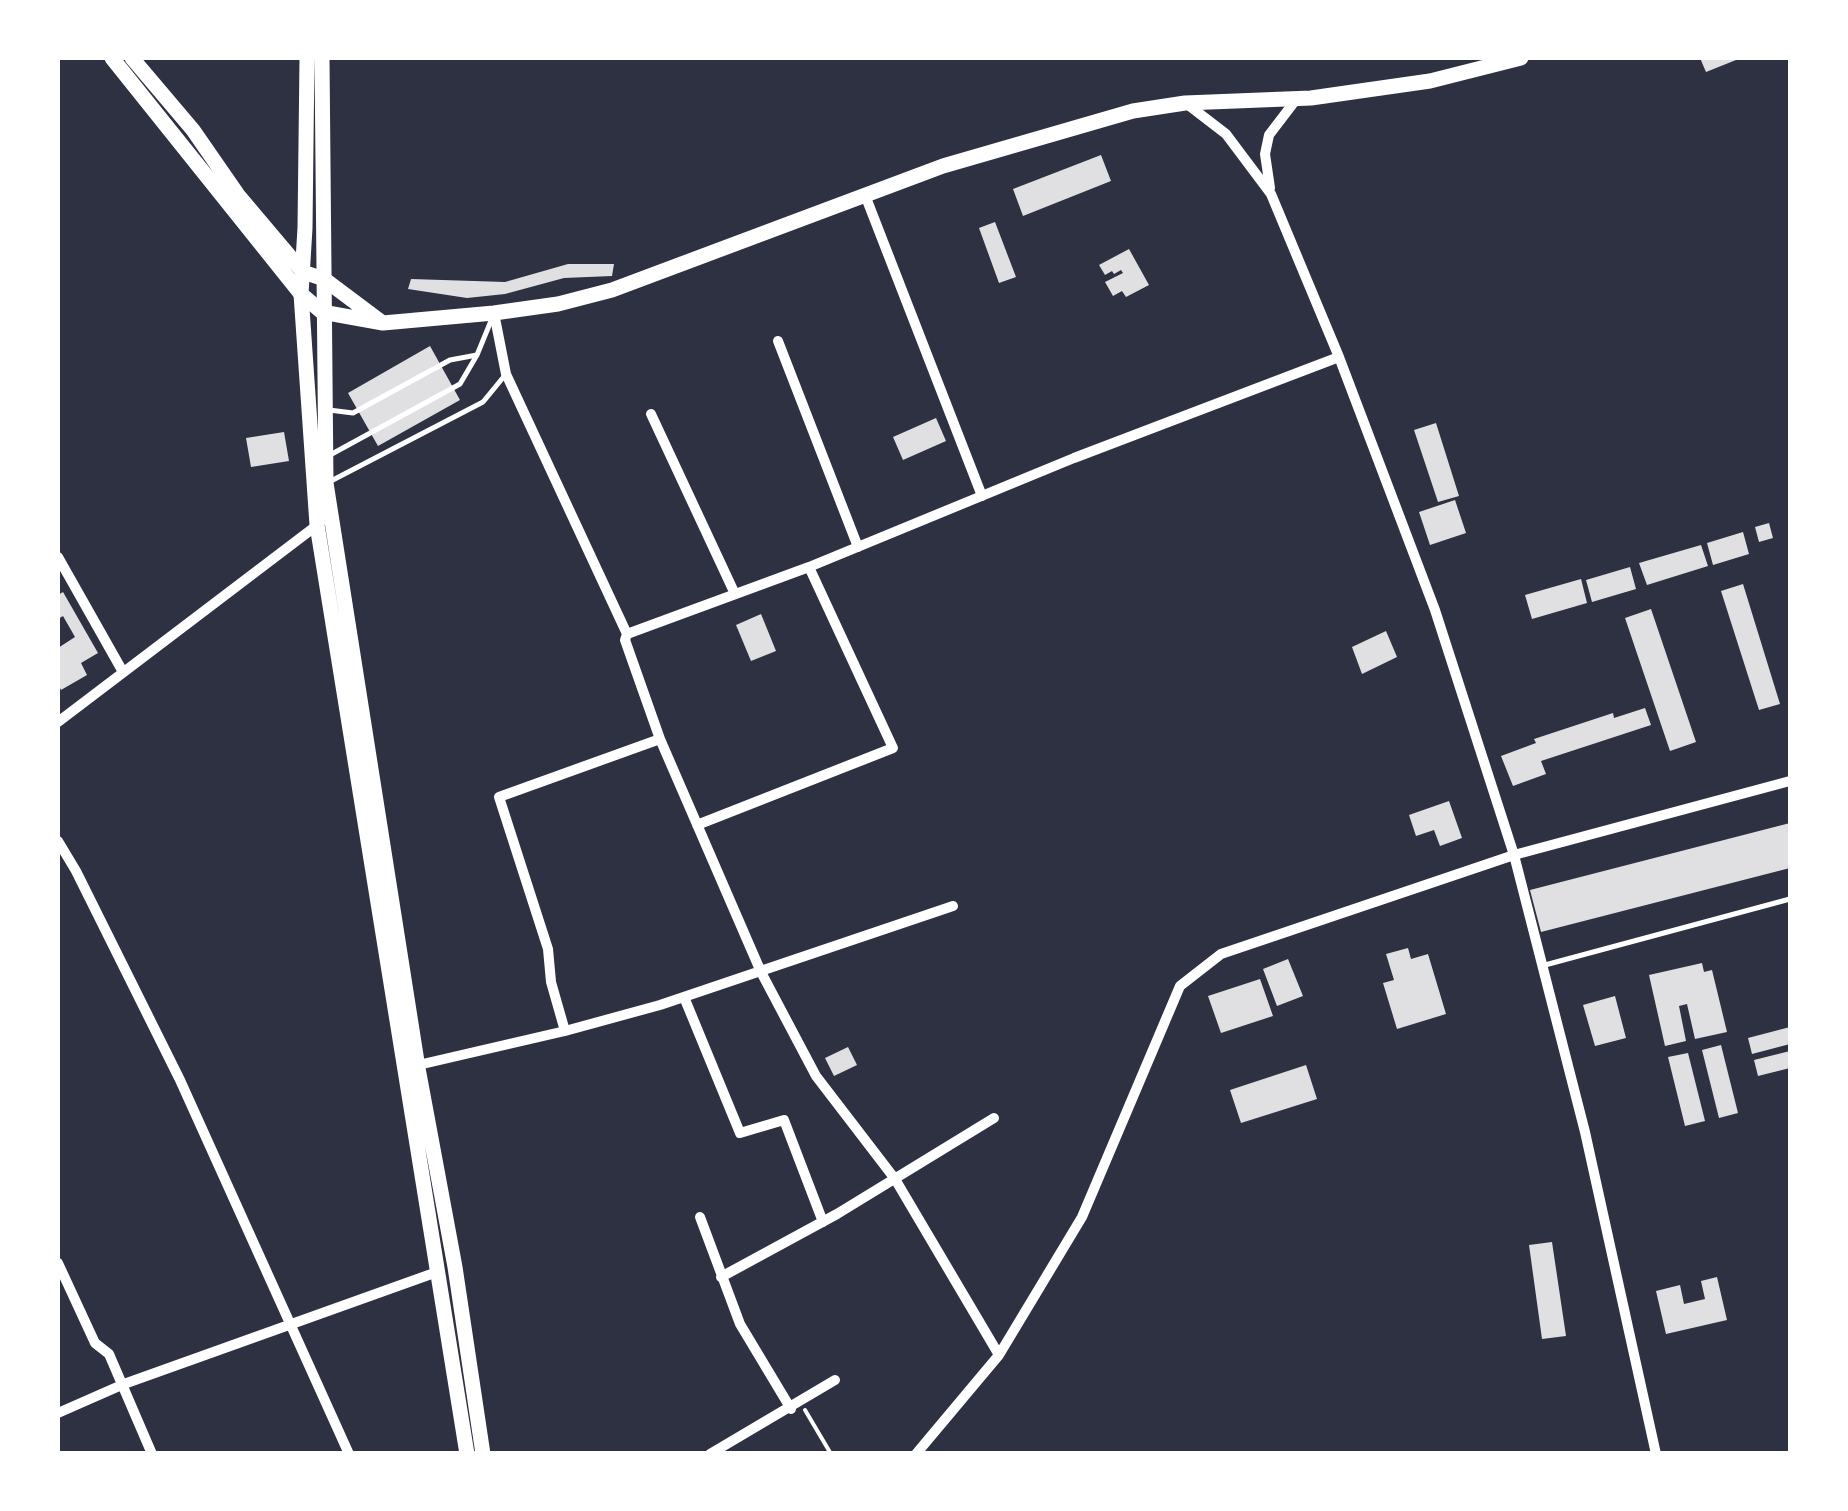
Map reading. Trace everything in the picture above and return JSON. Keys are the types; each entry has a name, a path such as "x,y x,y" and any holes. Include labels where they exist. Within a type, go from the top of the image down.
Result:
{"main road":[{"path":"112,58 301,294 322,312 383,323 558,304 612,290 943,166 1133,111 1185,103 1295,101 1430,81 1521,58"},
{"path":"132,58 193,130 238,195 304,272 324,278 383,323"},
{"path":"307,58 301,294 316,526 437,1223 437,1272 470,1450"},
{"path":"322,58 326,483 410,1065"},
{"path":"437,1223 455,1267 470,1450"}],"street":[{"path":"1295,101 1268,135 1265,154 1271,194 1339,357 1435,610 1514,855 1584,1132 1656,1454"},
{"path":"1185,103 1226,134 1271,194"},
{"path":"865,195 982,496"},
{"path":"494,313 506,374 627,634 660,739 761,972 816,1076 895,1179 1000,1355"},
{"path":"778,341 858,546"},
{"path":"627,634 808,567 1339,357"},
{"path":"651,414 734,594"},
{"path":"58,722 332,515"},
{"path":"58,557 123,672"},
{"path":"698,825 893,748 808,567"},
{"path":"565,1031 551,982 548,949 499,797 660,739"},
{"path":"916,1454 1000,1355 1082,1217 1180,986 1221,954 1514,855 1790,781"},
{"path":"58,841 180,1080 349,1454"},
{"path":"410,1065 565,1031 684,997 953,906"},
{"path":"684,997 740,1132 784,1120 823,1222"},
{"path":"721,1277 823,1222 994,1118"},
{"path":"700,1217 740,1324 795,1405"},
{"path":"58,1263 95,1343 110,1354 152,1454"},
{"path":"58,1413 124,1384 437,1272"},
{"path":"710,1454 834,1380"}],"lane":[{"path":"325,457 460,384 494,313"},
{"path":"326,410 352,413 450,360 477,355"},
{"path":"326,483 483,402 506,374"},
{"path":"1542,965 1790,899"}],"path":[{"path":"795,1405 831,1454"}],"building":[{"path":"1700,58 1741,58 1706,72"},
{"path":"1101,155 1111,181 1023,216 1013,189"},
{"path":"995,222 1016,277 999,283 979,228"},
{"path":"1129,249 1149,285 1126,297 1122,291 1113,296 1105,282 1123,273 1112,271 1105,275 1099,265"},
{"path":"568,264 614,264 612,276 564,278 505,294 467,298 408,289 411,279 505,282"},
{"path":"430,346 460,400 378,446 348,393"},
{"path":"936,418 946,441 903,460 893,437"},
{"path":"1436,423 1459,496 1438,502 1414,430"},
{"path":"284,432 289,461 251,467 246,438"},
{"path":"1455,500 1466,533 1430,545 1419,512"},
{"path":"1769,523 1773,538 1759,542 1755,527"},
{"path":"1743,532 1749,554 1713,565 1707,543"},
{"path":"1701,545 1708,566 1647,585 1639,563"},
{"path":"1630,567 1636,589 1592,602 1586,580"},
{"path":"1581,579 1587,603 1532,619 1525,595"},
{"path":"1743,584 1780,704 1759,710 1721,591"},
{"path":"63,592 98,653 81,663 87,675 61,690 58,648 75,637 63,616 58,619 58,595"},
{"path":"1651,609 1696,742 1670,751 1625,618"},
{"path":"761,614 776,651 751,661 736,625"},
{"path":"1386,631 1397,657 1362,674 1352,647"},
{"path":"1645,708 1651,725 1541,761 1546,774 1513,786 1501,756 1536,743 1534,739 1613,713 1614,718"},
{"path":"1449,801 1462,838 1440,846 1434,830 1416,836 1409,815"},
{"path":"1790,823 1790,868 1541,932 1530,890"},
{"path":"1408,948 1411,959 1428,954 1446,1014 1397,1029 1383,983 1394,980 1386,954"},
{"path":"1288,959 1303,996 1277,1006 1263,969"},
{"path":"1702,963 1704,972 1712,970 1727,1032 1695,1039 1687,1004 1679,1006 1686,1041 1665,1046 1649,975"},
{"path":"1260,979 1273,1016 1221,1033 1208,996"},
{"path":"1615,996 1626,1038 1595,1046 1583,1005"},
{"path":"1790,1027 1790,1044 1752,1054 1748,1038"},
{"path":"1721,1045 1738,1113 1719,1118 1702,1050"},
{"path":"848,1047 857,1065 834,1076 825,1058"},
{"path":"1790,1051 1790,1068 1758,1076 1754,1060"},
{"path":"1688,1053 1705,1121 1685,1126 1668,1057"},
{"path":"1306,1065 1317,1099 1241,1123 1230,1090"},
{"path":"1552,1242 1566,1336 1542,1339 1529,1245"},
{"path":"1717,1277 1727,1320 1666,1334 1656,1291 1680,1285 1684,1304 1705,1299 1701,1281"}]}
